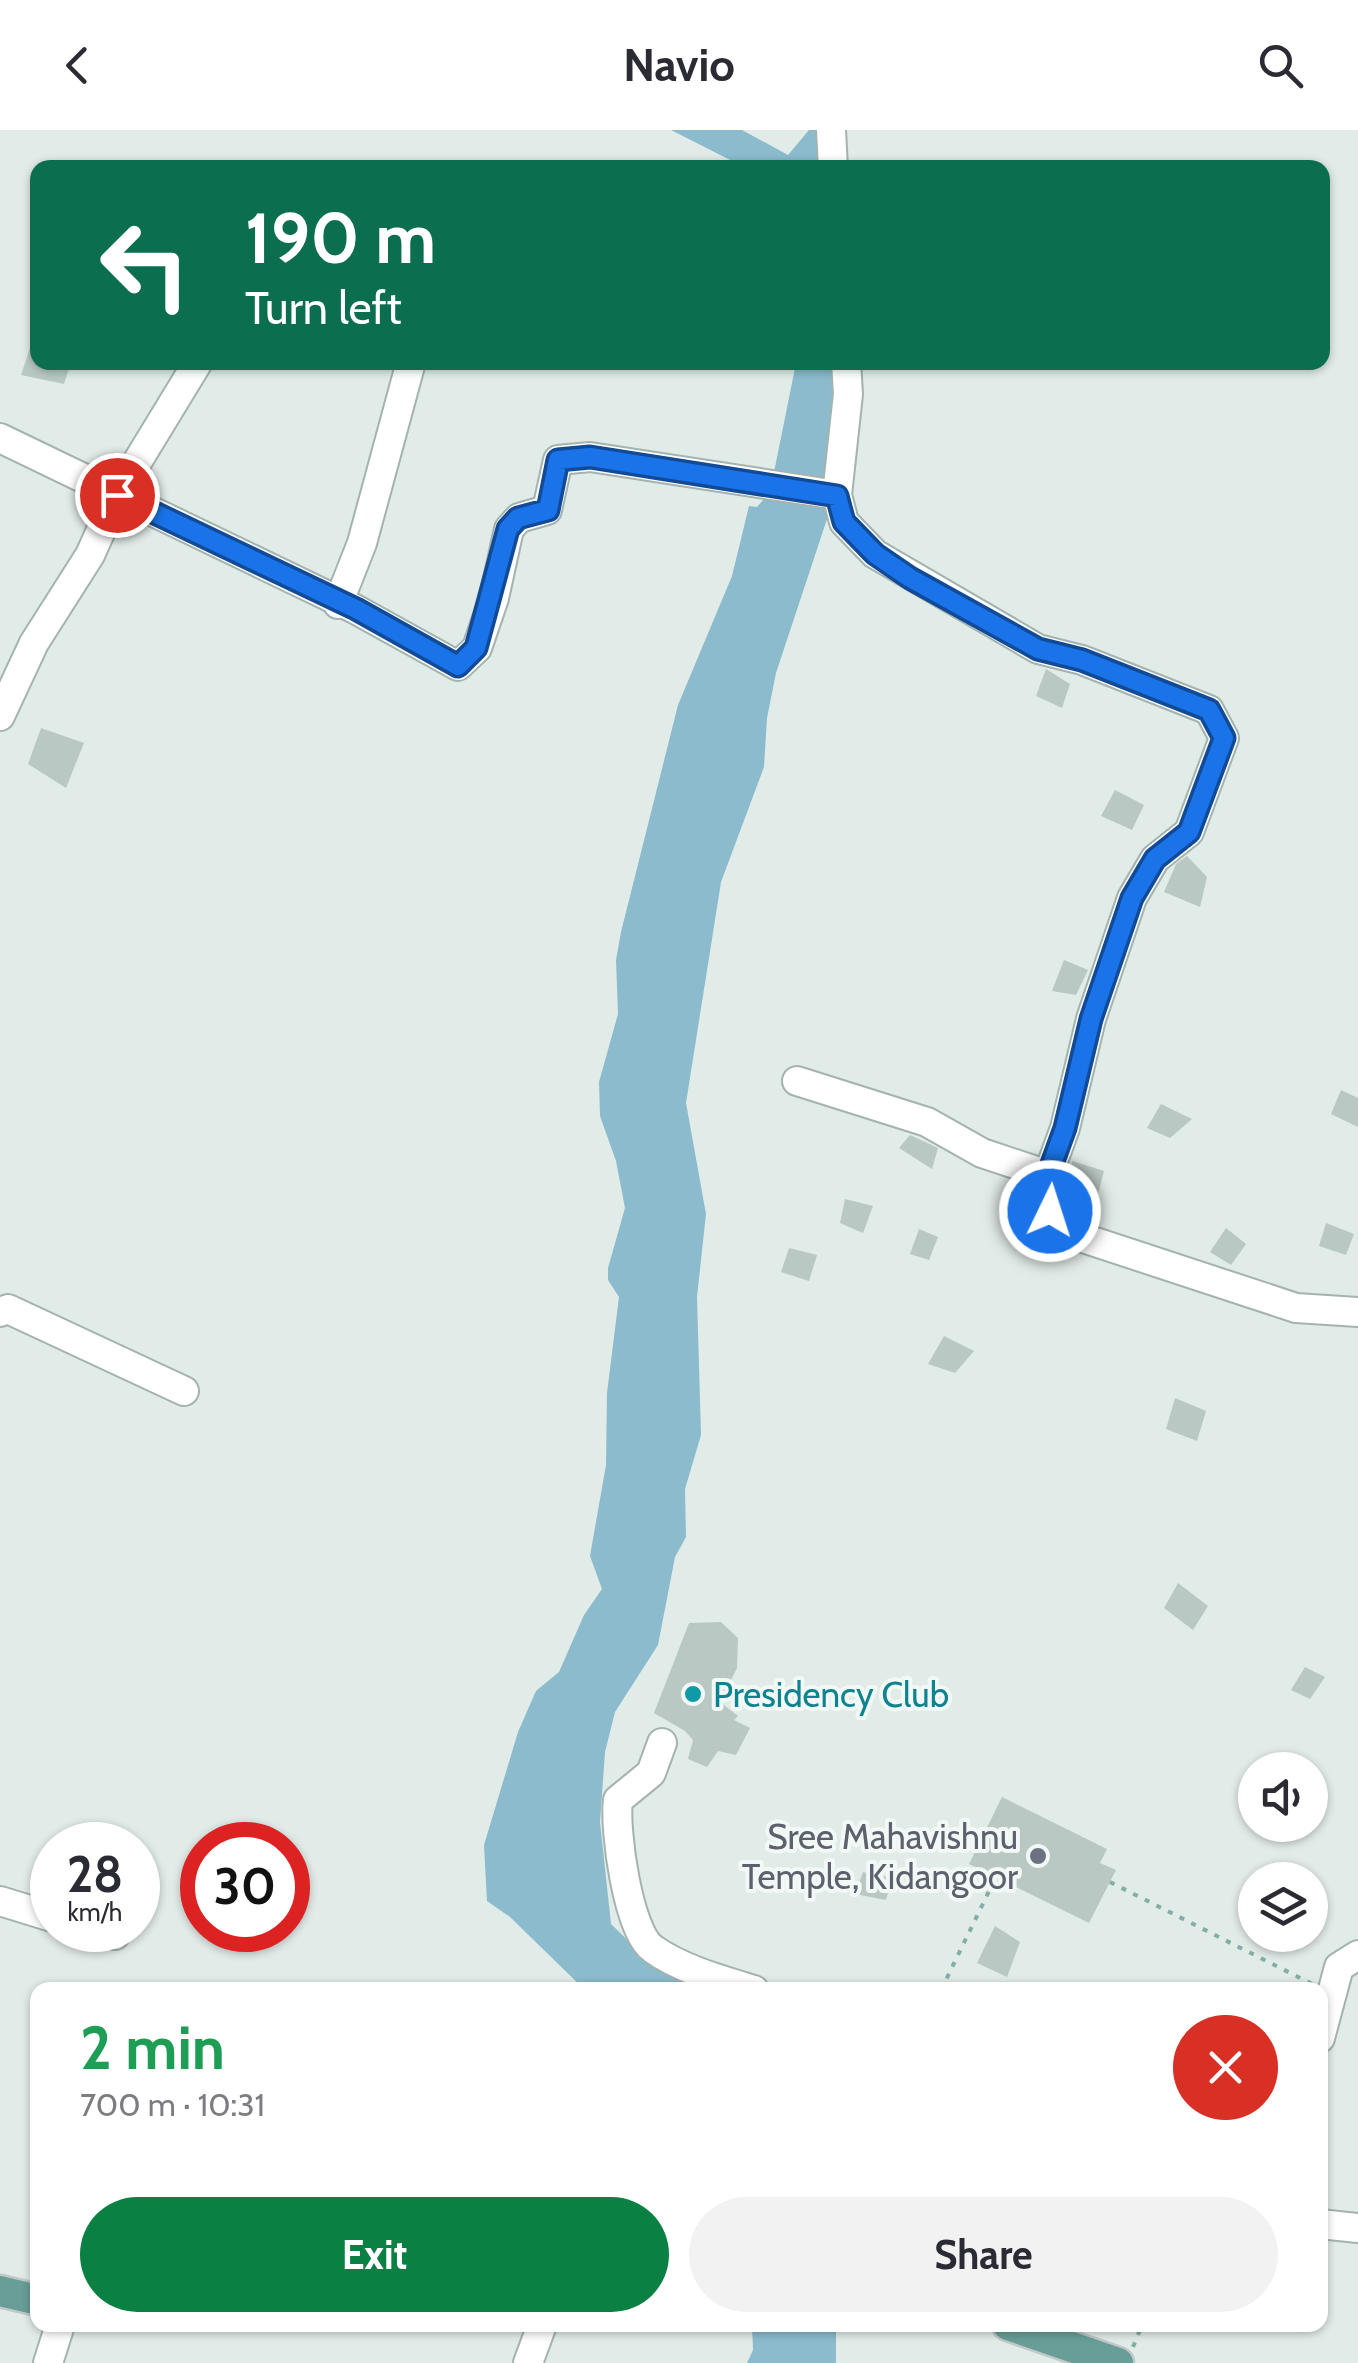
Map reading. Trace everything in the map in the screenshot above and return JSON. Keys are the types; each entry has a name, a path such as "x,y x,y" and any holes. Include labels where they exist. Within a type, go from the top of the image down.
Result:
{"main road":[{"path":"0,2291 30,2298"},
{"path":"1028,2332 1118,2363"}],"street":[{"path":"831,130 833,160"},
{"path":"0,716 34,643 90,555 117,495 193,370"},
{"path":"338,604 362,544 409,370"},
{"path":"846,370 848,394 837,496 844,522 875,554 910,578 1038,649 1082,660 1209,710 1224,738 1189,832 1155,859 1132,898 1091,1019 1065,1128 1048,1175 1054,1219 1077,1236 1296,1308 1358,1312"},
{"path":"0,438 338,604 356,609 458,666 476,648 508,529 518,518 548,510 558,460 590,457 837,496"},
{"path":"797,1081 927,1122 982,1153 1048,1175"},
{"path":"0,1312 8,1309 184,1391"},
{"path":"662,1743 651,1773 618,1800 622,1856 637,1924 652,1949 734,1982"},
{"path":"0,1902 30,1911"},
{"path":"1328,2009 1339,1966 1358,1955"},
{"path":"1328,2225 1358,2228"},
{"path":"48,2363 58,2332"},
{"path":"528,2363 539,2332"}],"path":[{"path":"945,1982 996,1877"},
{"path":"1110,1882 1308,1982"},
{"path":"1328,1992 1332,1994"}],"water":[{"path":"671,130 742,130 788,155 809,130 828,130 828,160 730,160"},
{"path":"795,370 836,370 829,513 776,673 767,718 764,767 721,882 686,1103 706,1214 697,1297 701,1435 685,1489 686,1537 675,1557 658,1645 615,1712 605,1752 600,1822 611,1924 646,1958 699,1982 577,1982 510,1917 487,1901 484,1845 518,1732 536,1691 559,1672 584,1615 602,1589 590,1556 606,1465 607,1393 619,1297 608,1280 608,1268 625,1208 616,1161 600,1116 599,1082 618,1014 616,960 678,705 732,576 749,506 757,507 770,492"},
{"path":"752,2332 836,2332 836,2363 747,2363 753,2350"}],"building":[{"path":"30,348 30,370 68,370 64,384 21,375"},
{"path":"1046,669 1070,684 1062,708 1036,696"},
{"path":"41,728 84,743 66,788 28,764"},
{"path":"1115,790 1144,805 1132,830 1101,816"},
{"path":"1187,856 1207,877 1200,907 1164,892 1176,864"},
{"path":"1064,960 1088,970 1076,995 1052,991"},
{"path":"1341,1090 1358,1098 1358,1127 1331,1114"},
{"path":"1161,1104 1192,1119 1170,1138 1147,1128"},
{"path":"910,1135 938,1148 932,1169 899,1148"},
{"path":"1072,1161 1104,1171 1098,1194 1069,1186"},
{"path":"845,1199 873,1206 863,1233 840,1223"},
{"path":"1326,1223 1354,1234 1346,1255 1319,1246"},
{"path":"1226,1228 1246,1244 1231,1265 1210,1252"},
{"path":"919,1229 938,1237 929,1260 910,1254"},
{"path":"789,1248 817,1255 809,1281 781,1272"},
{"path":"944,1336 974,1351 955,1373 928,1364"},
{"path":"1175,1398 1206,1411 1197,1441 1166,1429"},
{"path":"1178,1583 1208,1606 1193,1630 1164,1608"},
{"name":"Presidency Club","path":"721,1622 738,1638 737,1668 720,1702 738,1716 734,1720 750,1728 736,1755 718,1751 707,1767 688,1759 693,1740 685,1731 654,1713 689,1623"},
{"path":"1305,1667 1325,1677 1310,1699 1291,1690"},
{"name":"Sree Mahavishnu Temple, Kidangoor","path":"1002,1797 1107,1849 1100,1863 1116,1870 1089,1923 969,1864"},
{"path":"863,1872 892,1878 886,1900 855,1894"},
{"path":"995,1926 1020,1942 1007,1977 977,1963"}],"place":[{"name":"Presidency Club","path":"693,1694"},
{"name":"Sree Mahavishnu Temple, Kidangoor","path":"1038,1856"}],"route":[{"path":"117,495 338,604 356,609 458,666 476,648 494,598 508,529 518,518 548,510 553,499 552,473 558,460 590,457 837,496 844,522 875,554 910,578 1038,649 1082,660 1209,710 1224,738 1189,832 1155,859 1138,885 1122,924 1091,1019 1059,1150 1048,1175 1050,1211"}]}
